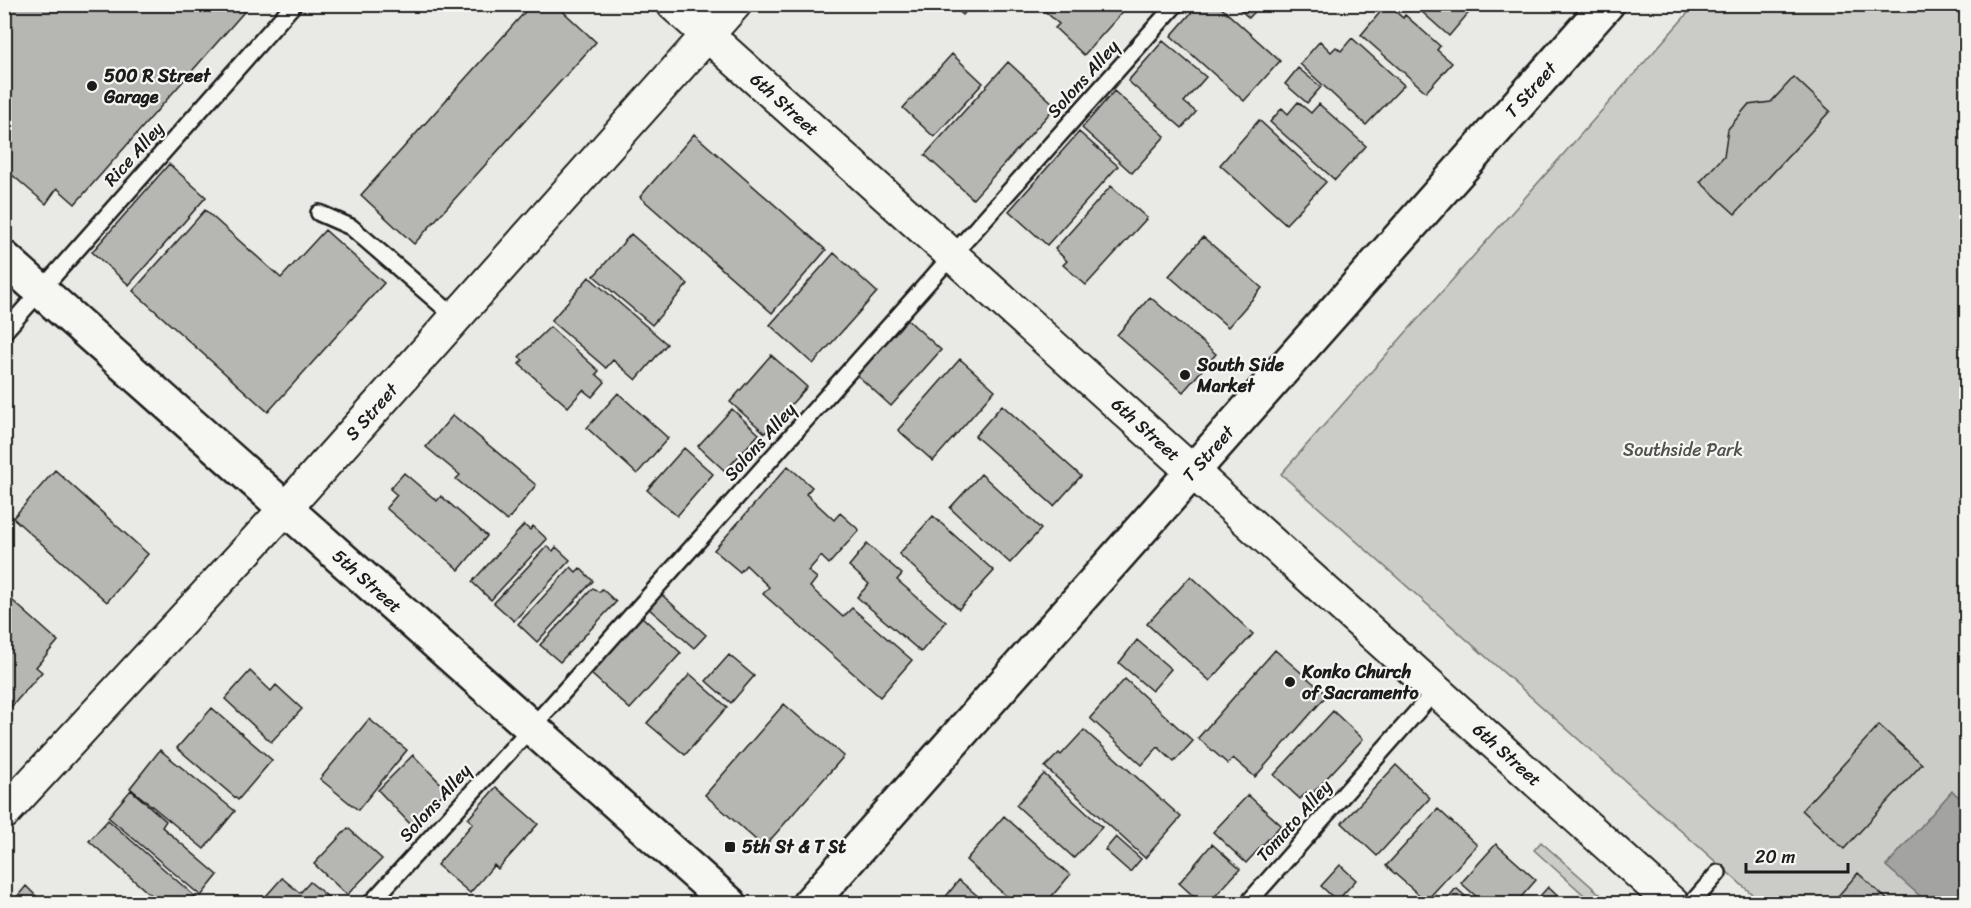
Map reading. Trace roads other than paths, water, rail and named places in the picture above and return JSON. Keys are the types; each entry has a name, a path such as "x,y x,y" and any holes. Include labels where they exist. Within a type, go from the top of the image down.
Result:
{"street":[{"name":"6th Street","path":"673,4 1673,903"},
{"name":"S Street","path":"4,813 286,508 735,4"},
{"name":"T Street","path":"809,903 1194,472 1601,7"},
{"name":"5th Street","path":"4,258 730,903"}],"lane":[{"name":"Rice Alley","path":"4,332 294,4"},
{"name":"Solons Alley","path":"370,903 531,727 1176,4"},
{"path":"319,213 351,227 455,317"},
{"name":"Tomato Alley","path":"1247,903 1436,690"},
{"path":"1691,903 1718,873"}],"place":[{"name":"500 R Street Garage","path":"92,86"},
{"name":"South Side Market","path":"1185,375"},
{"name":"Konko Church of Sacramento","path":"1290,682"},
{"name":"5th St & T St","path":"730,847"}],"park label":[{"name":"Southside Park","path":"1683,450"}]}
